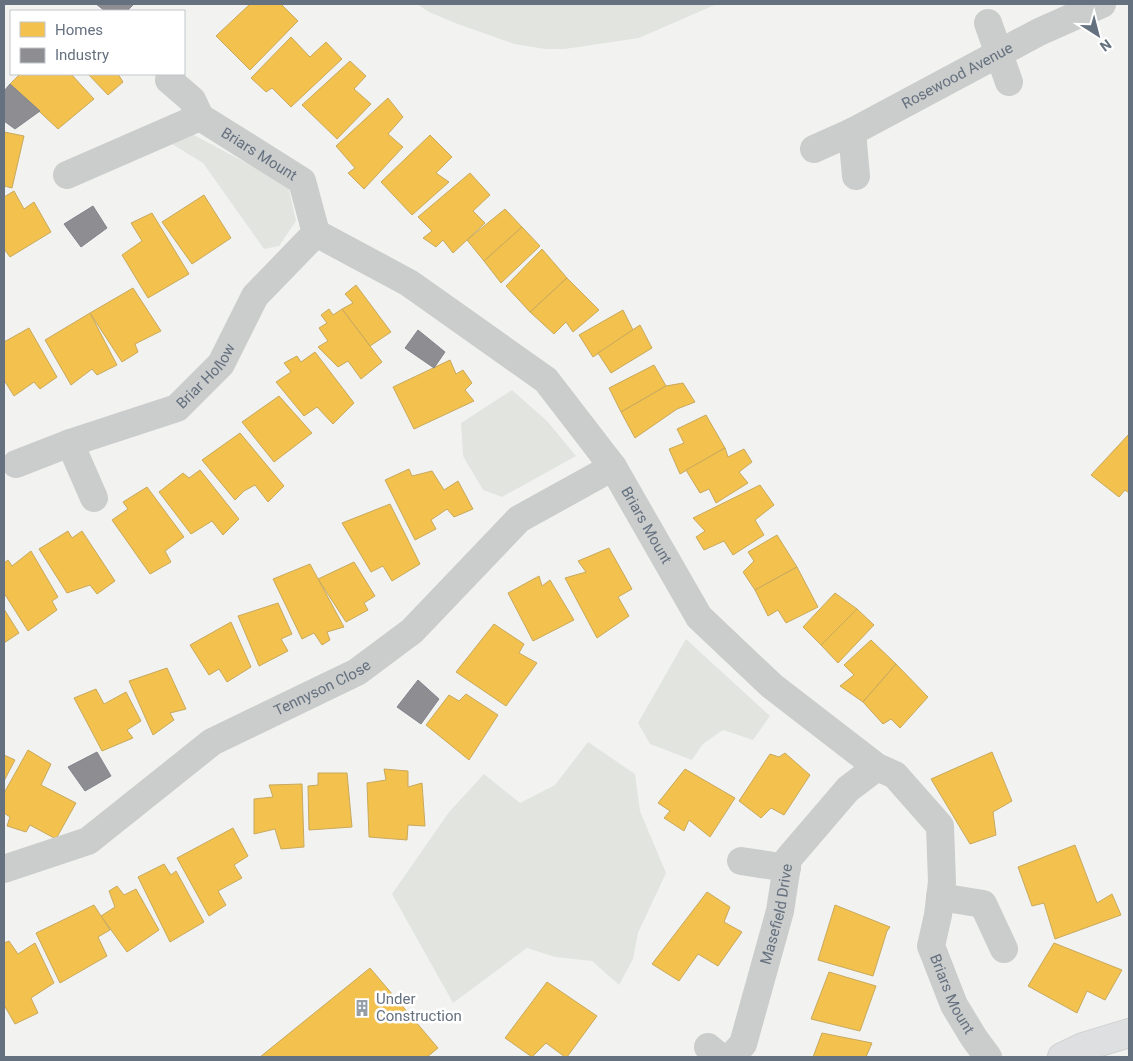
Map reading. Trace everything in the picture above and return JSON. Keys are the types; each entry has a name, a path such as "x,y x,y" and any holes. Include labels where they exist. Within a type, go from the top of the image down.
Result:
{"main road":[{"path":"1062,1057 1083,1047 1129,1033"}],"street":[{"name":"Rosewood Avenue","path":"814,149 852,132 998,52 1102,4"},
{"path":"988,23 1009,82"},
{"name":"Briars Mount","path":"170,80 192,100 200,117 302,181 316,233 409,283 546,380 613,467 699,617 772,686 877,768 895,775 940,826 942,882 938,915 931,946 954,1005 988,1057"},
{"path":"67,175 200,117"},
{"path":"852,132 856,176"},
{"name":"Briar Hollow","path":"16,464 70,443 176,408 221,364 255,296 316,233"},
{"path":"70,443 94,498"},
{"name":"Tennyson Close","path":"4,869 88,841 212,742 358,672 412,632 519,519 613,467"},
{"name":"Masefield Drive","path":"720,1054 743,1044 780,911 788,859 848,789 877,768"},
{"path":"741,861 787,868"},
{"path":"940,897 987,895 1004,949"}],"shaded area":[{"path":"417,4 717,4 639,38 565,49 545,49 514,44 455,23 429,12"},
{"path":"190,133 288,185 296,221 279,246 264,249 203,163 172,144"},
{"path":"512,390 547,421 576,456 502,497 483,490 463,456 461,423"},
{"path":"686,639 770,716 753,740 723,730 703,744 692,760 650,744 638,723"},
{"path":"588,742 635,774 640,811 666,873 638,933 633,959 619,985 592,961 555,957 527,948 453,1003 392,894 449,812 484,774 520,803 555,785"}],"building: Homes":[{"path":"250,4 281,4 298,21 250,70 216,36"},
{"path":"291,37 310,57 326,42 342,59 291,107 272,88 266,92 251,78"},
{"path":"350,61 366,76 354,89 371,104 337,139 302,105"},
{"path":"19,75 72,75 94,99 58,129 10,84"},
{"path":"89,75 119,75 123,82 108,95"},
{"path":"388,98 403,117 388,134 403,147 364,189 348,173 355,168 336,146"},
{"path":"4,132 24,136 12,188 4,186"},
{"path":"430,135 452,157 436,173 449,182 412,215 381,182"},
{"path":"470,173 490,195 473,211 485,223 453,253 443,240 436,247 423,238 432,231 418,217"},
{"path":"14,191 24,209 34,202 51,232 10,257 4,249 4,197"},
{"path":"204,195 231,238 192,264 162,222"},
{"path":"505,209 522,227 484,261 467,240"},
{"path":"152,213 189,274 148,298 122,255 142,241 131,223"},
{"path":"522,227 540,246 501,283 484,261"},
{"path":"542,249 567,278 530,312 506,286"},
{"path":"567,278 599,310 573,332 566,322 554,334 530,312"},
{"path":"356,285 391,332 370,346 342,309 353,303 345,294"},
{"path":"133,288 161,331 135,344 138,352 122,362 90,313"},
{"path":"329,309 333,315 342,309 382,362 361,379 348,361 338,367 318,347 328,341 319,328 327,323 321,315"},
{"path":"623,310 633,330 593,357 579,335"},
{"path":"90,313 117,365 97,375 92,369 71,385 45,340"},
{"path":"640,325 652,348 611,373 598,353"},
{"path":"29,328 57,377 40,389 34,382 14,396 4,380 4,342"},
{"path":"315,352 354,403 333,424 317,407 304,416 276,382 291,372 284,363 297,356 301,362"},
{"path":"450,360 456,374 463,370 472,383 465,390 474,401 414,429 393,387"},
{"path":"654,365 666,386 621,412 609,388"},
{"path":"683,383 695,402 677,409 635,438 621,412 666,386"},
{"path":"279,396 312,433 274,462 242,422"},
{"path":"706,415 725,448 680,474 669,449 684,443 677,429"},
{"path":"240,433 284,486 268,502 255,485 244,491 235,500 202,460"},
{"path":"1129,434 1129,493 1125,490 1119,497 1091,475"},
{"path":"725,448 728,457 744,449 752,462 739,472 748,483 716,503 709,489 700,493 686,470"},
{"path":"409,469 412,476 432,471 444,490 458,481 473,509 454,517 447,509 431,520 436,529 415,540 385,480"},
{"path":"200,470 239,519 223,535 212,521 191,534 159,492 183,473 189,478"},
{"path":"760,485 774,505 755,520 764,535 733,555 724,541 704,550 696,537 705,531 693,518"},
{"path":"147,487 184,537 165,551 171,562 150,574 112,520 128,509 123,502"},
{"path":"390,504 420,564 392,581 383,566 371,572 342,523"},
{"path":"68,531 72,538 82,531 115,581 97,594 90,585 67,593 39,549"},
{"path":"777,535 797,567 755,590 743,572 754,561 748,552"},
{"path":"609,548 632,589 618,597 629,616 597,638 565,578 586,572 578,561"},
{"path":"31,551 58,597 52,601 57,610 28,631 4,593 4,563 8,560 12,566"},
{"path":"354,562 375,596 364,603 368,610 346,622 318,579"},
{"path":"310,564 344,627 327,632 330,640 322,645 314,633 302,639 273,579"},
{"path":"797,567 818,607 786,623 778,610 768,616 755,590"},
{"path":"539,576 542,586 550,580 574,620 533,641 508,593"},
{"path":"835,593 857,609 821,645 803,627"},
{"path":"278,603 292,634 281,639 288,651 259,666 238,616"},
{"path":"4,609 19,633 4,643"},
{"path":"857,609 874,625 838,663 821,645"},
{"path":"231,622 251,667 227,682 219,669 209,675 190,645"},
{"path":"494,624 524,644 519,653 537,663 506,706 456,672"},
{"path":"871,640 896,664 863,702 840,686 854,675 844,665"},
{"path":"896,664 928,697 900,728 891,719 883,724 863,702"},
{"path":"167,668 186,709 170,713 174,720 153,735 129,681"},
{"path":"96,689 104,704 126,692 141,721 127,730 133,738 102,751 74,698"},
{"path":"466,694 498,715 469,760 426,725 449,695 459,701"},
{"path":"28,750 51,764 41,785 76,803 56,839 30,825 26,832 7,826 10,817 4,813 4,793"},
{"path":"992,752 1012,801 993,812 996,835 970,844 931,779"},
{"path":"785,753 810,775 784,815 771,808 761,818 739,801 770,754 779,757"},
{"path":"4,755 15,760 4,781"},
{"path":"384,769 408,771 408,787 422,783 425,826 408,825 407,840 369,837 367,783 386,780"},
{"path":"685,769 735,798 710,837 689,820 684,831 664,818 670,811 658,803"},
{"path":"318,773 347,773 352,827 309,830 308,786 318,785"},
{"path":"302,784 304,847 281,849 275,829 254,834 254,799 273,797 269,785"},
{"path":"233,828 248,856 234,865 242,878 218,891 226,905 209,916 177,858"},
{"path":"1075,845 1097,903 1112,894 1121,915 1055,939 1044,903 1032,906 1018,867"},
{"path":"164,864 171,875 176,871 204,922 170,942 138,877"},
{"path":"117,886 124,895 136,889 159,930 127,952 101,916 115,907 109,891"},
{"path":"707,892 730,907 724,922 742,932 718,966 698,954 679,981 652,964"},
{"path":"94,905 110,930 98,937 107,956 60,983 36,933"},
{"path":"835,905 890,927 887,931 873,976 818,960"},
{"path":"9,941 18,954 35,943 54,983 31,998 38,1013 15,1024 4,1005 4,943"},
{"path":"1054,943 1122,970 1105,1000 1087,991 1077,1013 1028,986"},
{"name":"Under Construction","path":"370,968 438,1048 427,1057 260,1057"},
{"path":"829,972 876,986 860,1031 811,1019"},
{"path":"547,982 597,1016 567,1057 546,1043 532,1057 505,1038"},
{"path":"822,1033 872,1043 866,1057 813,1057"}],"building: Industry":[{"path":"96,4 134,4 128,10 104,10"},
{"path":"10,84 40,111 15,129 4,121 4,91"},
{"path":"93,206 107,228 81,247 64,224"},
{"path":"418,330 445,352 434,368 405,348"},
{"path":"418,680 439,699 421,724 397,707"},
{"path":"97,752 111,776 85,791 68,767"}],"place":[{"name":"Under Construction","path":"362,1008"}]}
